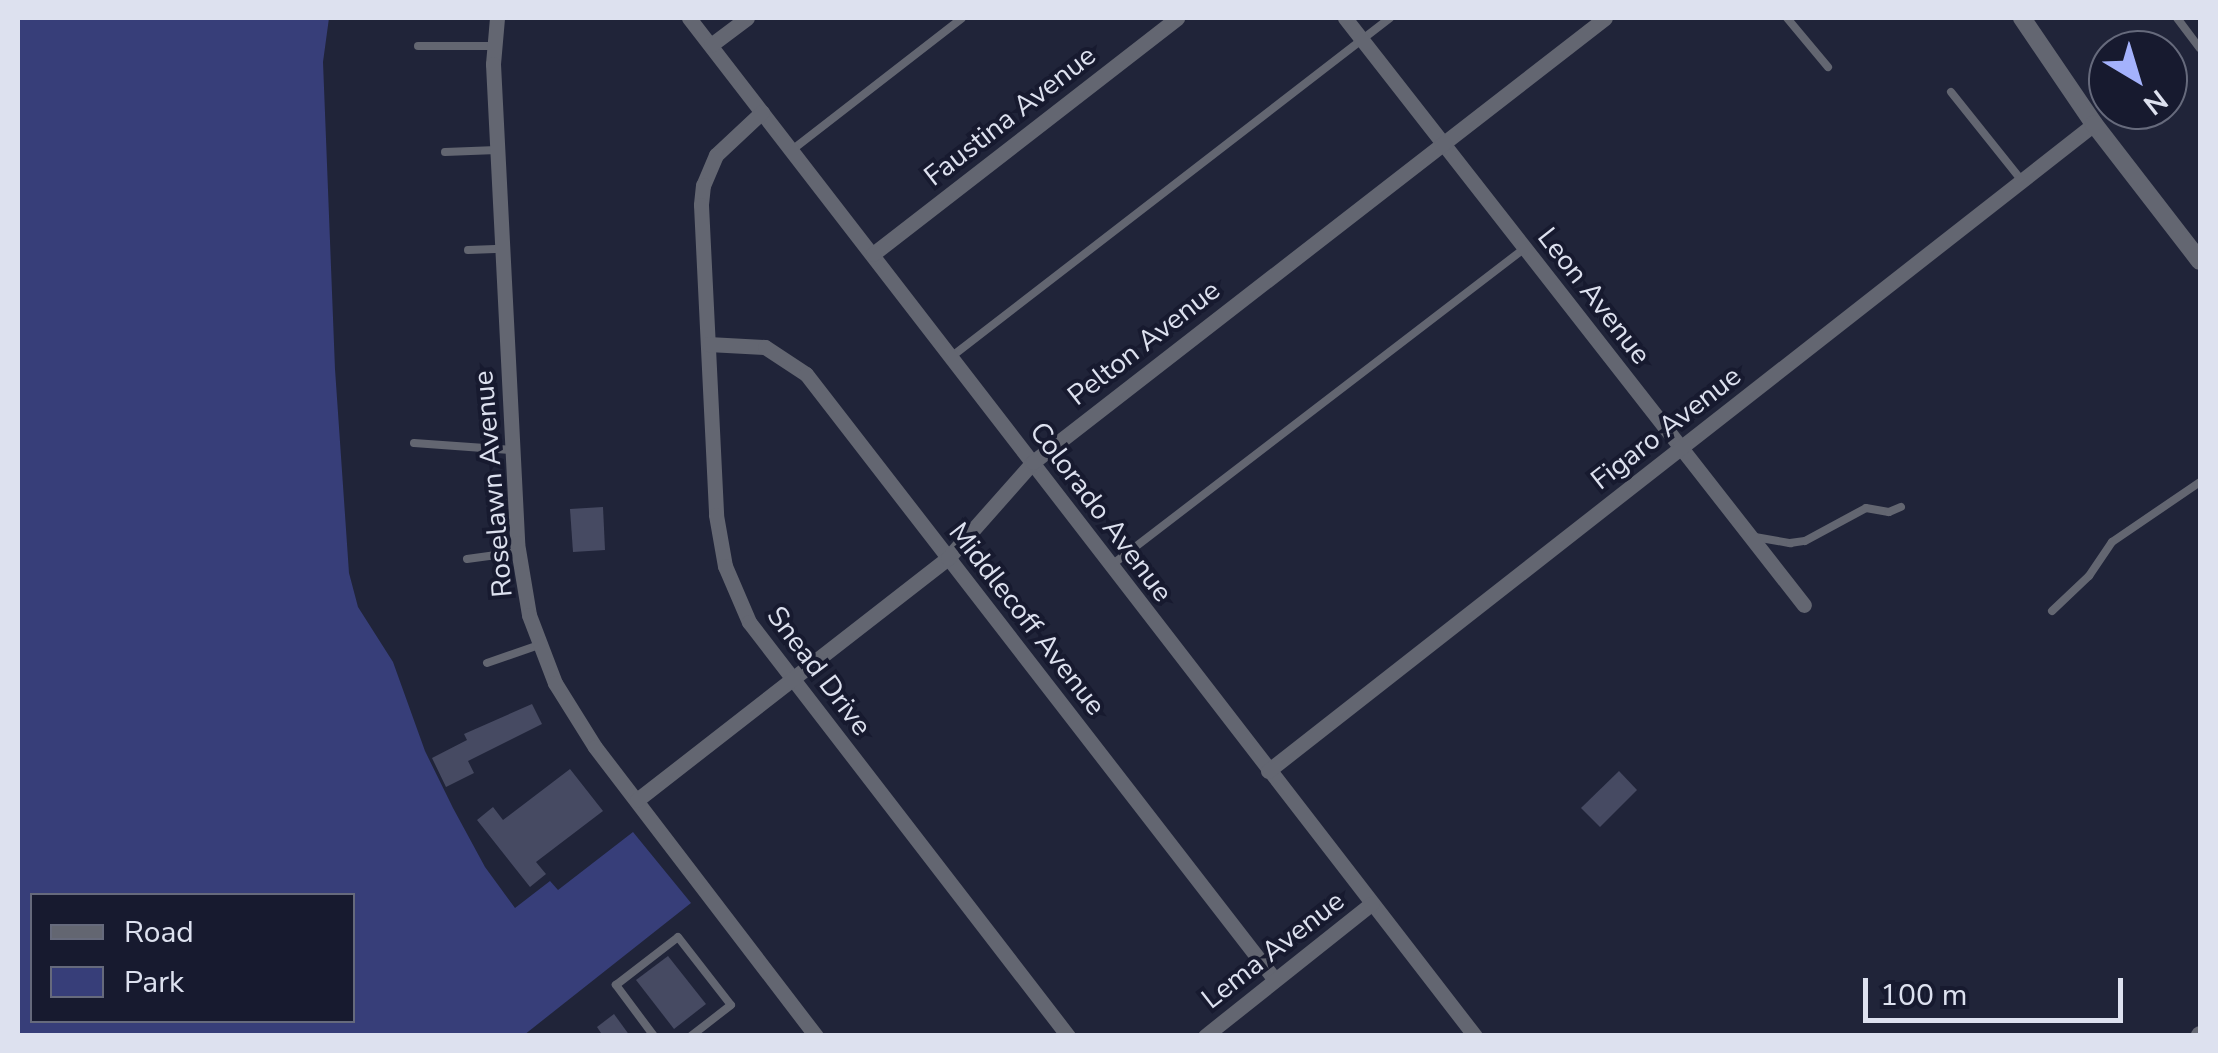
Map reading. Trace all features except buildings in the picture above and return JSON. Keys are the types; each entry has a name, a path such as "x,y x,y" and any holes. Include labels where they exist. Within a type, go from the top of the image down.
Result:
{"street":[{"name":"Roselawn Avenue","path":"496,18 502,250 518,552 539,646 572,713 816,1036"},
{"name":"Colorado Avenue","path":"689,18 1475,1036"},
{"path":"711,45 746,18"},
{"name":"Faustina Avenue","path":"873,254 1177,18"},
{"name":"Leon Avenue","path":"1345,18 1445,141 1804,605"},
{"name":"Pelton Avenue","path":"637,800 948,558 1033,462 1605,18"},
{"path":"2022,18 2088,115"},
{"name":"Snead Drive","path":"762,112 716,156 703,185 716,515 725,566 748,622 1068,1036"},
{"name":"Figaro Avenue","path":"1268,771 2088,129"},
{"path":"2099,130 2200,261"},
{"name":"Middlecoff Avenue","path":"708,344 764,347 795,364 1275,980"},
{"name":"Lema Avenue","path":"1204,1036 1372,903"}],"lane":[{"path":"792,150 962,18"},
{"path":"952,357 1390,18"},
{"path":"1786,18 1828,68"},
{"path":"2177,18 2200,48"},
{"path":"418,46 494,46"},
{"path":"1951,92 2022,180"},
{"path":"445,152 498,150"},
{"path":"1110,567 1525,248"},
{"path":"468,250 502,250"},
{"path":"414,442 512,450"},
{"path":"2052,612 2089,576 2112,542 2200,482"},
{"path":"1750,536 1805,541 1866,508 1889,512 1901,506"},
{"path":"467,560 518,552"},
{"path":"487,663 539,646"},
{"path":"654,1036 616,985 678,937 731,1005 690,1036"}],"green space":[{"path":"18,18 329,18 323,62 335,369 349,573 358,607 393,662 425,751 453,808 485,867 515,908 550,881 558,890 633,832 691,903 524,1035 18,1035"}]}
